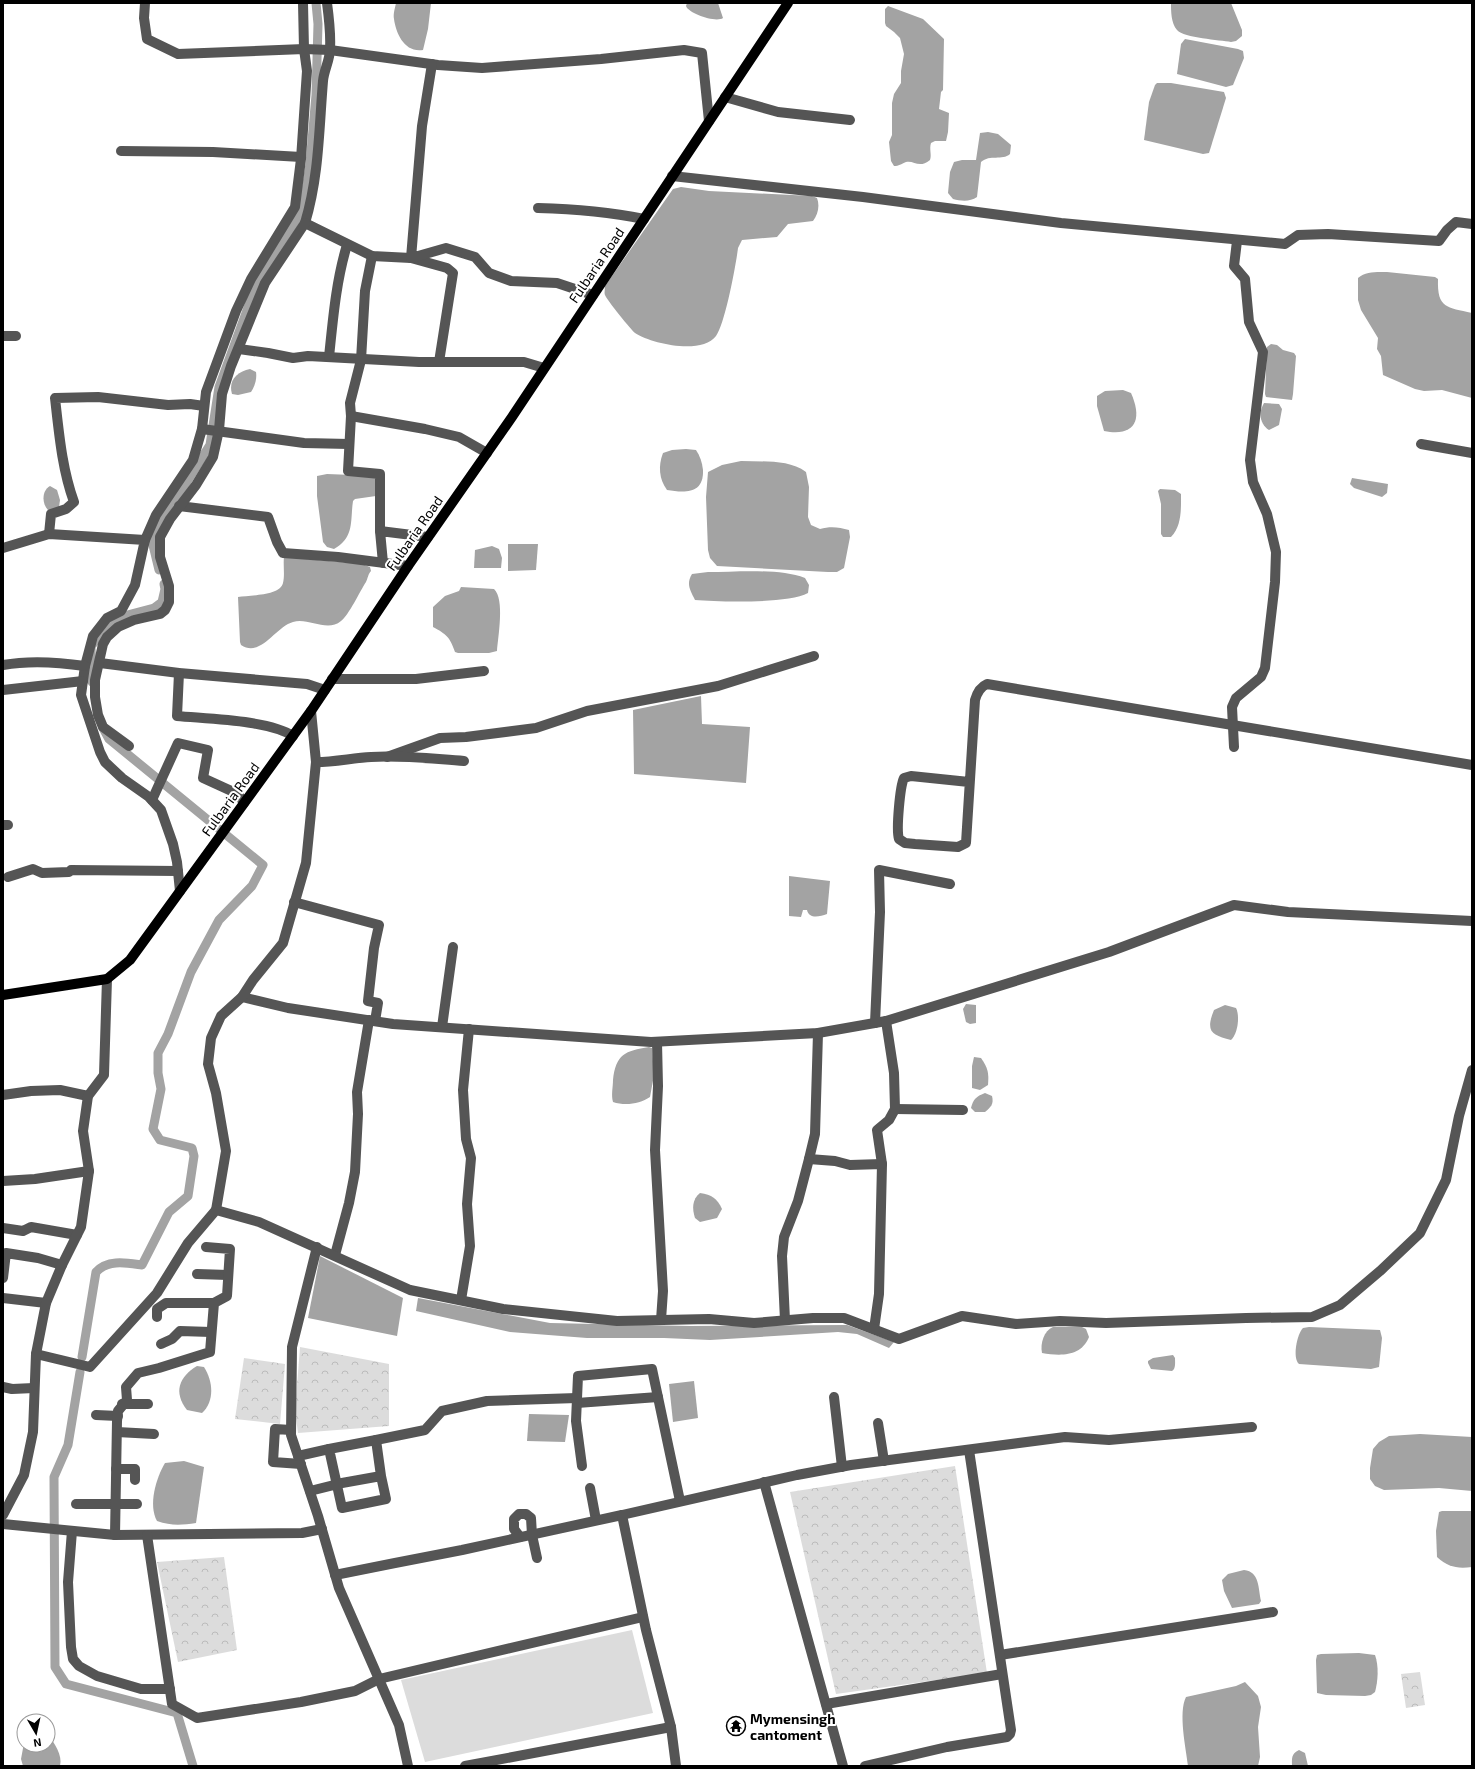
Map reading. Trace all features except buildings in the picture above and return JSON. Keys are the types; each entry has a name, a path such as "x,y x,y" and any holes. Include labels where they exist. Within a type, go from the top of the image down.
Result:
{"main road":[{"name":"Fulbaria Road","path":"108,979 130,960 311,711 408,566 594,295 788,3"},
{"path":"3,995 108,979"}],"street":[{"path":"145,3 144,18 147,39 178,54 304,49 330,50 432,64 482,68 601,59 684,50 702,53 709,122"},
{"path":"180,892 173,844 161,810 152,800 111,769 105,762 100,752 81,695 85,666 93,636 107,618 121,611 135,586 145,540 156,515 193,460 202,429 206,392 218,358 250,279 295,207 301,158 307,71 304,49 303,3"},
{"path":"130,746 103,727 98,715 95,698 95,680 102,650 106,637 118,627 134,620 160,614 169,602 169,586 160,556 160,537 170,519 196,485 213,457 219,431 222,394 239,349 265,283 305,223 310,207 321,120 323,80 330,50 330,29 327,3"},
{"path":"411,258 422,126 432,64"},
{"path":"725,97 778,112 850,120"},
{"path":"121,151 213,152 301,158"},
{"path":"672,176 863,197 1061,223 1237,241 1285,244 1298,235 1328,234 1439,241 1447,230 1456,222 1472,224"},
{"path":"538,208 617,213 644,219"},
{"path":"305,223 372,256 411,258 447,268 453,273 439,362"},
{"path":"1234,747 1232,706 1236,698 1261,677 1266,668 1275,582 1276,552 1267,514 1253,482 1250,460 1263,352 1249,322 1245,279 1234,266 1237,241"},
{"path":"329,357 333,314 340,269 347,245"},
{"path":"411,258 446,248 475,257 489,273 511,281 557,283 594,295"},
{"path":"372,256 365,291 361,360 350,403 351,416 348,471 380,474 380,531 384,563"},
{"path":"3,336 16,336"},
{"path":"239,349 293,358 308,356 361,360 524,362 544,368"},
{"path":"49,534 51,514 66,509 74,502 60,449 55,398 98,396 168,405 190,404 204,406"},
{"path":"351,416 425,429 459,437 487,453"},
{"path":"202,429 304,443 349,444"},
{"path":"1421,444 1472,453"},
{"path":"179,506 268,517 277,542 284,553 338,557 408,566"},
{"path":"380,531 428,537"},
{"path":"3,548 49,534 145,540"},
{"path":"387,757 440,738 466,737 536,728 587,711 718,686 814,656"},
{"path":"3,665 15,662 58,662 85,666"},
{"path":"100,663 179,673 307,684 325,690"},
{"path":"332,679 416,679 484,671"},
{"path":"179,673 177,716 250,723 284,730 293,736"},
{"path":"3,690 83,681"},
{"path":"968,782 911,776 904,778 901,788 898,830 899,839 905,843 958,847 966,843 968,782 975,700 977,693 983,685 988,684 1472,764"},
{"path":"36,1354 90,1367 157,1293 188,1243 216,1210 226,1151 216,1093 208,1064 211,1038 221,1016 242,997 253,980 283,943 306,863 316,762 311,711"},
{"path":"152,800 162,781 178,743 208,750 203,778 238,794 244,804"},
{"path":"316,762 334,762 371,757 464,761"},
{"path":"8,877 33,869 42,873 69,872 71,870 178,871"},
{"path":"874,1024 880,912 879,870 950,884"},
{"path":"294,902 379,925 374,948 368,1001 378,1004 372,1021 357,1092 358,1114 355,1172 349,1203 335,1256"},
{"path":"242,997 288,1008 372,1021 657,1042 818,1033 886,1021 1109,952 1234,905 1288,912 1472,921"},
{"path":"442,1027 453,947"},
{"path":"3,1515 24,1475 33,1432 36,1354 46,1303 62,1265 81,1227 88,1171 83,1131 88,1096 104,1075 108,979"},
{"path":"874,1329 879,1294 882,1164 877,1130 889,1120 895,1109 894,1073 886,1021"},
{"path":"461,1300 470,1246 467,1204 471,1158 466,1139 463,1090 469,1029"},
{"path":"785,1320 782,1256 784,1237 798,1201 815,1134 818,1033"},
{"path":"657,1042 658,1086 655,1150 662,1291 661,1320"},
{"path":"216,1210 260,1222 410,1290 503,1309 618,1321 709,1319 754,1323 813,1318 844,1318 899,1339 962,1316 1016,1324 1060,1321 1106,1323 1312,1317 1340,1305 1380,1271 1420,1233 1446,1180 1459,1116 1472,1070"},
{"path":"3,1095 31,1091 60,1090 88,1096"},
{"path":"895,1109 963,1110"},
{"path":"809,1159 835,1161 850,1165 882,1164"},
{"path":"3,1181 35,1179 88,1171"},
{"path":"3,1228 23,1231 31,1228 77,1235"},
{"path":"157,1317 157,1309 166,1303 214,1302 226,1296 230,1249 206,1247"},
{"path":"317,1247 292,1347 291,1435 322,1529 339,1588 399,1725 408,1766"},
{"path":"3,1278 6,1253 38,1258 62,1265"},
{"path":"197,1274 228,1275"},
{"path":"3,1298 46,1303"},
{"path":"115,1535 118,1411 122,1404 127,1400 126,1387 138,1373 210,1352 214,1302"},
{"path":"161,1344 172,1339 180,1332 211,1332"},
{"path":"582,1466 576,1421 578,1376 652,1369 680,1501"},
{"path":"3,1387 12,1389 34,1388"},
{"path":"291,1430 275,1429 273,1462 299,1460 329,1449 425,1430 442,1411 487,1401 577,1401 658,1397"},
{"path":"834,1397 842,1467"},
{"path":"122,1404 148,1404"},
{"path":"96,1415 118,1416"},
{"path":"878,1423 884,1461"},
{"path":"336,1576 622,1515 764,1482 842,1467 1065,1437 1109,1440 1252,1427"},
{"path":"117,1432 154,1434"},
{"path":"329,1449 342,1508 386,1499 376,1440"},
{"path":"865,1766 947,1747 1007,1737 1010,1734 1011,1730 969,1450"},
{"path":"116,1469 135,1469 135,1480"},
{"path":"310,1491 336,1484 381,1476"},
{"path":"764,1482 844,1766"},
{"path":"590,1488 596,1520"},
{"path":"76,1504 137,1504"},
{"path":"520,1537 514,1529 514,1519 519,1514 526,1514 531,1518 532,1534 537,1558"},
{"path":"622,1515 643,1617 671,1726 676,1766"},
{"path":"3,1524 115,1535 302,1533 322,1529"},
{"path":"72,1531 68,1582 71,1647 73,1659 79,1666 97,1676 141,1689 170,1689"},
{"path":"147,1535 172,1704 197,1718 301,1702 355,1691 379,1679 643,1617"},
{"path":"1000,1655 1273,1612"},
{"path":"826,1704 1002,1674"},
{"path":"471,1765 671,1726"}],"green space":[{"path":"300,1347 389,1364 389,1426 298,1433 295,1411"},
{"path":"244,1358 285,1364 280,1424 235,1419"},
{"path":"955,1466 987,1673 836,1694 790,1492"},
{"path":"224,1557 237,1650 178,1662 157,1562"},
{"path":"632,1630 653,1713 425,1762 401,1680"},
{"path":"1420,1672 1425,1705 1406,1708 1401,1674"}],"shaded area":[{"path":"396,3 431,3 428,29 423,50 411,49 399,36 394,17"},
{"path":"687,3 718,3 723,18 709,19 697,15 688,9 686,6"},
{"path":"1171,3 1231,3 1242,30 1242,36 1236,41 1231,42 1194,37 1181,33 1177,30 1174,24"},
{"path":"888,6 923,19 944,39 943,90 941,92 939,109 949,113 948,132 946,141 935,141 931,143 930,160 923,164 906,162 894,166 891,161 889,142 892,135 892,103 894,94 901,83 901,71 904,54 900,38 886,26 885,23 885,9"},
{"path":"1185,39 1243,51 1244,58 1233,85 1226,87 1177,74 1181,44"},
{"path":"1157,83 1171,83 1224,92 1226,98 1209,153 1203,154 1144,140 1149,102"},
{"path":"988,132 998,134 1011,145 1010,154 1003,157 988,158 981,162 977,197 965,201 953,199 948,193 950,172 954,162 962,160 976,160 980,133"},
{"path":"681,187 709,191 812,196 817,198 818,204 817,213 813,221 788,224 777,237 742,240 738,248 730,294 723,320 716,336 709,342 689,346 664,344 635,333 605,295 605,286 673,189"},
{"path":"1387,272 1435,277 1438,279 1439,296 1445,305 1450,308 1472,313 1472,398 1442,390 1424,391 1415,389 1383,375 1381,356 1377,349 1378,338 1361,310 1358,300 1358,278 1368,273"},
{"path":"1271,344 1277,345 1283,350 1294,353 1296,356 1292,400 1266,397 1267,347"},
{"path":"250,369 256,372 254,387 251,392 238,395 232,394 231,385 235,377 241,372"},
{"path":"1123,390 1131,393 1135,403 1136,418 1134,424 1129,429 1123,431 1104,431 1097,406 1097,396 1105,391"},
{"path":"1264,403 1279,404 1282,409 1279,425 1269,430 1264,425 1261,418 1261,411"},
{"path":"672,450 696,450 700,457 703,470 700,484 697,488 687,491 680,492 667,490 662,481 660,472 660,463 663,453"},
{"path":"741,461 783,463 806,472 809,487 808,517 811,525 820,529 834,527 849,530 850,537 844,568 837,572 828,572 717,566 710,558 708,550 706,497 708,472 722,465"},
{"path":"327,474 378,476 376,496 355,499 353,501 348,534 341,544 334,549 327,547 323,542 317,496 317,476"},
{"path":"1352,478 1388,484 1387,493 1382,497 1354,488 1350,484"},
{"path":"50,486 57,490 60,500 59,507 49,511 44,502 44,495 47,488"},
{"path":"1160,489 1175,490 1181,494 1181,511 1179,522 1175,533 1171,537 1163,537 1161,534 1161,504 1158,491"},
{"path":"508,544 538,544 536,570 508,571"},
{"path":"492,546 499,549 502,558 501,568 474,568 475,550"},
{"path":"284,557 362,564 370,567 371,571 347,614 336,624 330,626 305,621 293,622 286,625 268,640 255,648 248,648 241,645 238,597 271,593 281,587 284,580"},
{"path":"758,571 795,575 805,578 809,585 808,593 798,597 770,601 736,602 695,600 689,587 690,578 692,574 708,572"},
{"path":"461,587 494,589 497,594 500,618 497,651 489,653 455,652 447,636 433,627 433,607 445,596 459,591"},
{"path":"701,696 702,724 750,727 746,783 634,774 633,710"},
{"path":"789,876 830,881 827,914 812,916 807,910 803,910 801,917 789,916"},
{"path":"966,1004 976,1005 976,1023 970,1024 966,1022 963,1009"},
{"path":"1225,1005 1236,1008 1237,1011 1237,1029 1231,1040 1215,1034 1210,1028 1211,1017 1214,1010"},
{"path":"649,1047 652,1048 654,1075 650,1097 632,1104 613,1102 612,1094 614,1071 619,1059 628,1052"},
{"path":"974,1057 981,1058 987,1068 988,1085 980,1090 972,1088 972,1066"},
{"path":"985,1093 992,1096 992,1105 985,1112 975,1112 971,1108 974,1100"},
{"path":"700,1193 711,1196 718,1202 722,1209 717,1218 700,1222 695,1218 693,1204 695,1198"},
{"path":"320,1256 403,1298 397,1336 308,1318"},
{"path":"418,1298 550,1323 690,1326 847,1325 894,1342 889,1348 857,1334 838,1332 710,1340 664,1338 587,1338 510,1332 416,1311"},
{"path":"1053,1327 1082,1327 1086,1329 1089,1337 1085,1344 1075,1352 1063,1355 1042,1353 1043,1338 1047,1331"},
{"path":"1303,1328 1380,1330 1382,1338 1379,1367 1371,1369 1299,1364 1296,1357 1297,1340"},
{"path":"1173,1355 1175,1358 1175,1365 1172,1371 1151,1369 1148,1363 1148,1361 1153,1358"},
{"path":"197,1366 204,1367 211,1385 211,1397 202,1413 187,1410 180,1397 179,1391 182,1380"},
{"path":"694,1381 698,1418 673,1422 669,1384"},
{"path":"529,1414 569,1415 565,1442 527,1441"},
{"path":"1420,1434 1472,1437 1472,1491 1439,1488 1384,1490 1375,1486 1370,1479 1370,1468 1373,1449 1379,1442 1389,1436"},
{"path":"184,1461 204,1467 196,1523 176,1525 157,1521 154,1515 153,1500 156,1484 162,1469 165,1463"},
{"path":"1472,1511 1472,1567 1462,1568 1453,1566 1445,1563 1437,1557 1436,1531 1439,1512"},
{"path":"1244,1570 1249,1571 1256,1577 1261,1601 1259,1604 1232,1608 1224,1591 1222,1580 1228,1574"},
{"path":"1359,1653 1375,1655 1378,1674 1375,1692 1371,1695 1365,1696 1326,1695 1317,1693 1317,1655"},
{"path":"1245,1682 1258,1696 1261,1707 1258,1727 1260,1757 1258,1766 1188,1766 1183,1721 1186,1697 1236,1686"},
{"path":"56,1747 61,1762 60,1766 23,1766 21,1759 22,1753 56,1753"},
{"path":"1299,1750 1305,1753 1308,1766 1292,1766 1293,1755"}],"waterway":[{"path":"159,570 152,541 155,532 210,445 219,387 258,280 303,209 310,164 316,95 318,24 316,3"},
{"path":"92,682 91,646 116,618 154,608 162,602 165,589 164,584"},
{"path":"82,1357 96,1272 106,1265 118,1263 142,1265 169,1212 188,1196 194,1156 192,1148 160,1140 153,1129 161,1089 158,1073 158,1053 168,1034 191,972 219,920 252,886 263,865 109,739 103,728"},
{"path":"80,1372 68,1445 54,1477 55,1667 66,1684 177,1713 193,1766"}],"place":[{"name":"Mymensingh cantoment","path":"736,1726"}]}
